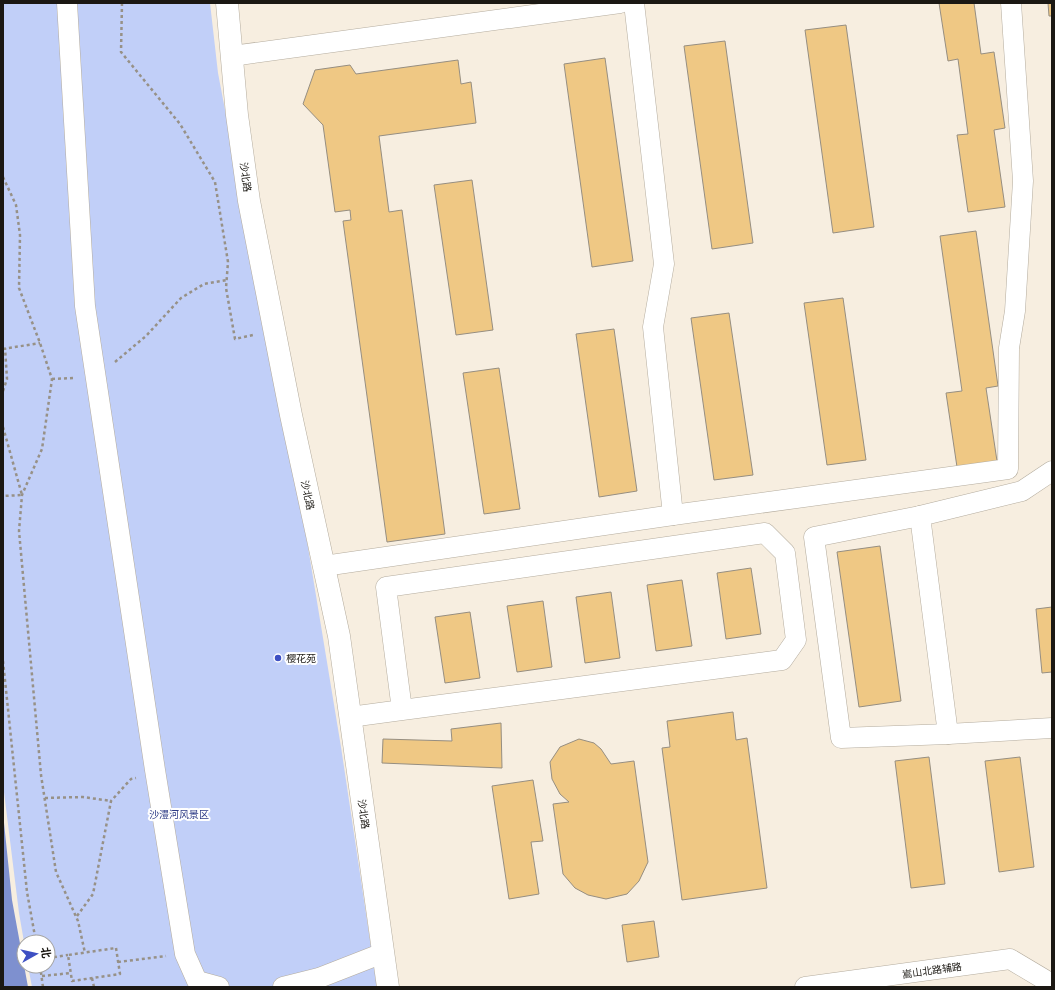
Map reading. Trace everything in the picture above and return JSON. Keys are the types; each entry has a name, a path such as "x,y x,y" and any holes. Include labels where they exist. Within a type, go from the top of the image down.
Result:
{"street":[{"path":"67,3 85,306 155,770 185,954 197,981 219,987"},
{"name":"沙北路","path":"227,3 237,115 249,201 291,415 339,636 388,987"},
{"path":"232,56 620,3"},
{"path":"634,3 664,264 654,327 673,515"},
{"path":"324,566 673,515 1008,469 1009,348 1015,311 1023,181 1011,3"},
{"path":"1052,471 1022,491 920,516 814,537 841,738 1052,728"},
{"path":"920,516 948,734"},
{"path":"350,717 782,660 796,640 785,553 765,533 386,587 402,710"},
{"path":"283,987 319,978 383,953"},
{"name":"嵩山北路辅路","path":"805,987 1010,959 1052,984"}],"path":[{"path":"122,3 121,52 180,124 215,182 228,262 226,288 235,339 274,330"},
{"path":"3,177 16,205 20,235 19,288 52,379 42,449 22,495 19,531 40,767 56,872 78,921 85,953"},
{"path":"52,379 96,377 146,336 181,298 204,284 227,280"},
{"path":"3,391 7,379 4,349 40,343"},
{"path":"3,427 22,495"},
{"path":"3,496 22,495"},
{"path":"3,661 27,892 35,934"},
{"path":"77,916 93,894 111,801 132,779 155,770"},
{"path":"45,798 83,797 111,801"},
{"path":"56,957 116,948 120,974 72,981 68,956"},
{"path":"118,962 185,954"},
{"path":"44,987 42,976 71,973"},
{"path":"92,978 94,987"}],"green space":[{"name":"沙澧河风景区","path":"3,3 210,3 218,73 307,541 341,747 377,987 32,987 30,974 56,974 56,934 23,934 3,784"}],"shaded area":[{"path":"3,813 12,900 18,934 16,934 16,974 26,974 28,987 3,987"}],"building":[{"path":"939,3 974,3 981,54 994,52 1005,128 994,130 1005,207 968,212 957,135 968,134 958,59 948,61"},
{"path":"1048,3 1052,3 1052,16 1049,16"},
{"path":"846,25 874,227 833,233 805,30"},
{"path":"725,41 753,243 712,249 684,46"},
{"path":"605,58 633,261 592,267 564,64"},
{"path":"458,60 461,84 471,82 476,123 379,136 389,212 402,210 445,534 387,542 343,221 351,220 350,210 335,212 323,125 303,104 315,70 350,65 356,74"},
{"path":"472,180 493,330 456,335 434,185"},
{"path":"976,231 998,386 986,388 997,461 957,467 946,393 962,391 940,236"},
{"path":"843,298 866,460 827,465 804,303"},
{"path":"729,313 753,475 714,480 691,318"},
{"path":"614,329 637,491 599,497 576,334"},
{"path":"499,368 520,509 484,514 463,373"},
{"path":"880,546 901,701 859,707 837,552"},
{"path":"751,568 761,634 726,639 717,573"},
{"path":"682,580 692,646 656,651 647,585"},
{"path":"611,592 620,658 585,663 576,597"},
{"path":"543,601 552,667 517,672 507,606"},
{"path":"1052,607 1052,672 1042,673 1036,609"},
{"path":"470,612 480,678 445,683 435,617"},
{"path":"733,712 736,740 747,738 767,888 682,900 662,748 670,747 667,721"},
{"path":"501,723 502,768 382,763 383,739 452,741 451,729"},
{"path":"579,739 594,743 601,749 611,764 634,761 648,862 639,881 627,894 606,899 588,895 575,888 563,874 553,804 569,802 560,794 552,779 550,762 560,747"},
{"path":"929,757 945,884 911,888 895,761"},
{"path":"1020,757 1034,867 999,872 985,761"},
{"path":"533,780 543,841 531,842 539,894 509,899 492,786"},
{"path":"654,921 659,957 627,962 622,925"}],"place":[{"name":"樱花苑","path":"278,658"}]}
